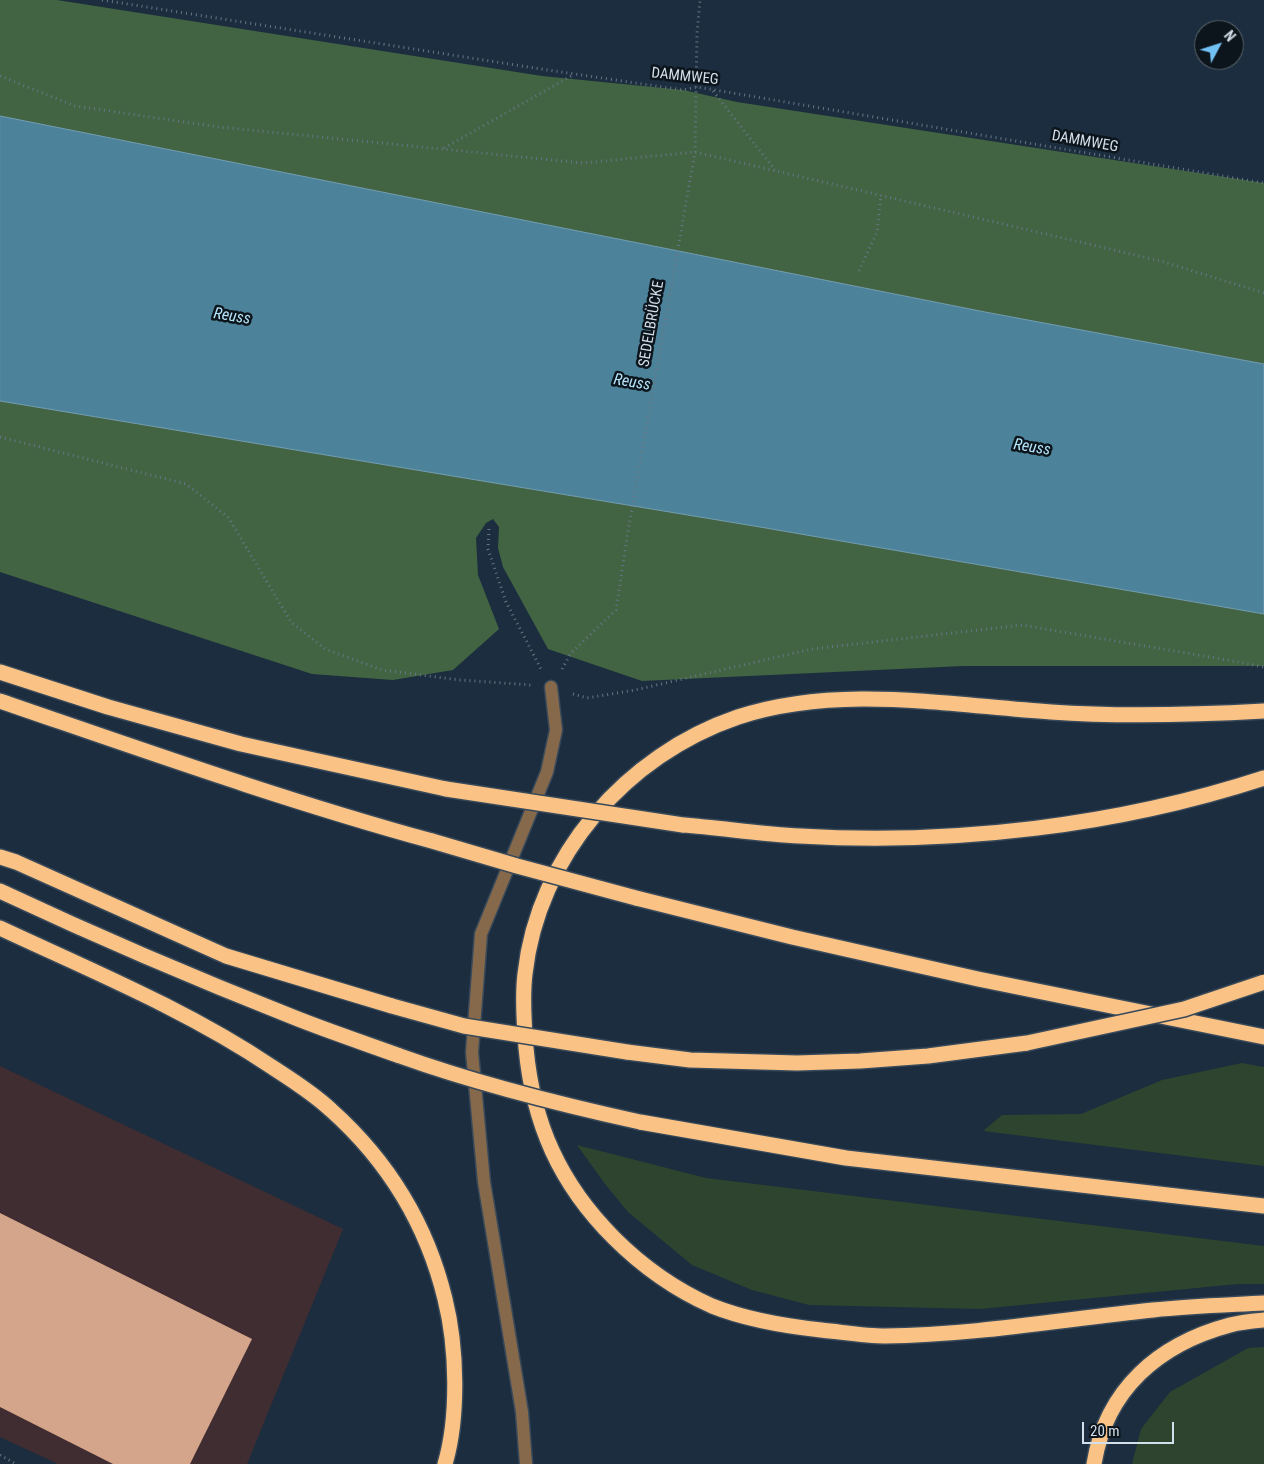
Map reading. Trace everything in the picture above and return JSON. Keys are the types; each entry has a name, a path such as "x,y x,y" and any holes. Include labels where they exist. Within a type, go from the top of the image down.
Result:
{"highway":[{"path":"0,672 108,707 240,744 446,789 683,825 800,836 885,838 967,835 1058,826 1122,814 1230,789 1264,778"},
{"path":"1264,711 1204,715 1141,715 1054,712 912,700 824,700 772,708 736,718 694,735 652,760 614,793 584,827 560,862 546,894 534,927 524,975 524,1027 534,1100 556,1160 576,1195 599,1223 621,1245 648,1268 678,1288 711,1305 749,1318 788,1326 882,1336 990,1330 1156,1310 1264,1303"},
{"path":"0,701 211,773 345,816 636,898 792,938 978,980 1264,1037"},
{"path":"0,857 16,862 226,956 392,1006 464,1026 690,1060 797,1063 860,1061 928,1056 1027,1043 1184,1009 1264,982"},
{"path":"0,891 70,924 294,1017 456,1076 523,1095 640,1122 846,1158 1264,1206"},
{"path":"0,928 192,1018 242,1046 330,1108 367,1148 400,1190 412,1209 440,1279 450,1321 454,1361 451,1440 445,1464"},
{"path":"1094,1464 1103,1428 1115,1404 1131,1380 1150,1363 1173,1347 1200,1334 1231,1325 1264,1320"}],"lane":[{"path":"526,1464 522,1412 484,1182 472,1052 481,934 547,772 556,730 552,687"}],"path":[{"name":"DAMMWEG","path":"102,0 683,90 697,87 1264,183"},
{"name":"SEDELBRÜCKE","path":"552,687 571,653 616,610 628,531 695,152 697,34 700,0"},
{"path":"443,149 574,74"},
{"path":"0,76 75,106 219,127 583,163 695,152 1161,261 1264,293"},
{"path":"712,91 775,170"},
{"path":"859,271 877,232 881,196"},
{"path":"0,438 186,484 228,516 291,622 325,649 382,670 460,680 552,687 587,698 635,690 812,648 1022,625 1233,660 1264,667"},
{"path":"489,529 488,549 506,602 552,687"},
{"path":"0,1454 16,1464"}],"shaded area":[{"path":"0,1066 343,1229 247,1464 58,1464 0,1437"}],"green space":[{"path":"0,0 57,0 542,76 683,90 737,102 1264,183 1264,364 985,312 0,116"},
{"path":"0,401 760,527 1264,614 1264,666 963,666 642,681 548,649 503,567 498,548 499,527 493,519 486,523 476,538 478,575 499,629 453,670 393,680 312,674 0,572"},
{"path":"1242,1063 1264,1067 1264,1166 983,1131 1002,1115 1081,1114 1162,1080"},
{"path":"577,1145 706,1178 1264,1246 1264,1284 1238,1284 980,1309 809,1305 752,1290 692,1265 628,1212"},
{"path":"1264,1347 1264,1464 1132,1464 1141,1429 1170,1392 1248,1348"}],"water":[{"name":"Reuss","path":"0,116 985,312 1264,364 1264,614 760,527 0,401"}],"building":[{"path":"0,1213 252,1339 190,1464 113,1464 0,1407"}]}
